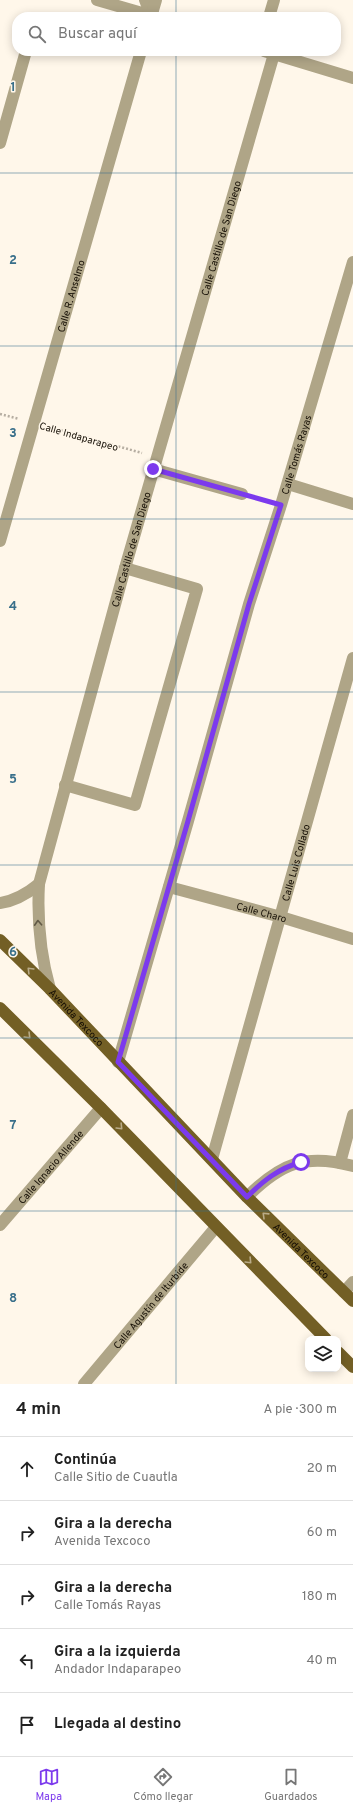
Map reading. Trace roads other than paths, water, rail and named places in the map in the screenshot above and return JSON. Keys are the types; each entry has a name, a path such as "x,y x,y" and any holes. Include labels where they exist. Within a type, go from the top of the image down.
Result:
{"main road":[{"name":"Avenida Texcoco","path":"0,940 50,989 247,1197 353,1301"},
{"path":"0,1008 101,1108 323,1336"},
{"path":"341,1355 353,1367"}],"street":[{"path":"97,0 137,12"},
{"path":"145,0 151,12"},
{"path":"154,12 156,0"},
{"path":"270,12 274,0"},
{"path":"0,143 25,56"},
{"name":"Calle R. Anselmo","path":"0,541 140,56"},
{"name":"Calle Castillo de San Diego","path":"50,989 43,964 39,938 39,884 125,568 268,56"},
{"path":"279,56 353,78"},
{"name":"Calle Tomás Rayas","path":"118,1062 249,604 288,484 353,262"},
{"path":"153,469 242,494"},
{"path":"288,484 353,504"},
{"path":"65,785 135,805 197,589 125,568"},
{"name":"Calle Luis Collado","path":"212,1159 353,658"},
{"path":"0,903 17,898 29,892 39,884"},
{"name":"Calle Charo","path":"169,887 281,917 353,940"},
{"name":"Calle Ignacio Allende","path":"0,1225 101,1108"},
{"path":"340,1163 353,1115"},
{"path":"247,1197 266,1179 288,1166 314,1160 353,1166"},
{"name":"Calle Agustín de Iturbide","path":"84,1384 216,1227"},
{"path":"344,1292 353,1282"}]}
